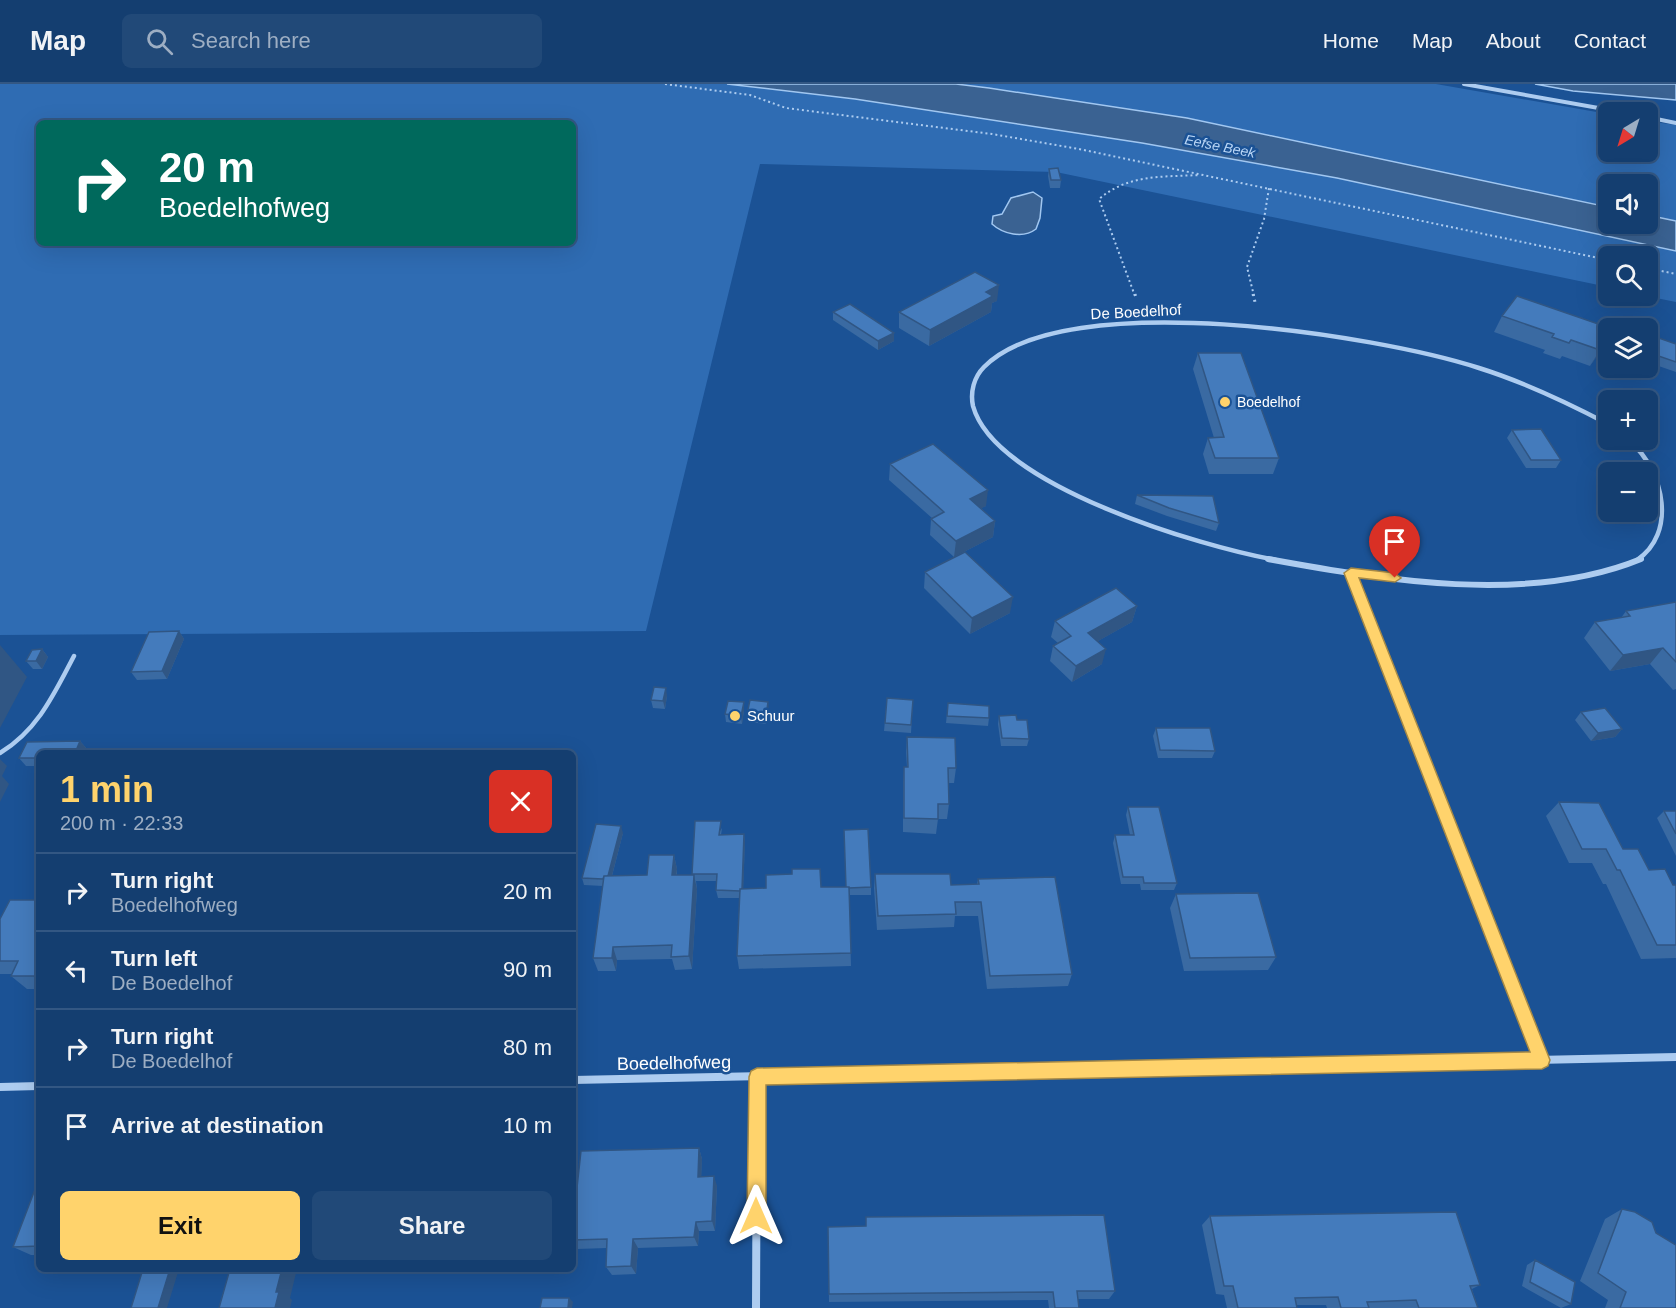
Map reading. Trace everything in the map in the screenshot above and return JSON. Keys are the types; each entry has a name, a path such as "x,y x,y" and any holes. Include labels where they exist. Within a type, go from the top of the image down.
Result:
{"street":[{"path":"1464,84 1598,108"},
{"path":"1658,119 1676,123"},
{"name":"De Boedelhof","path":"1598,418 1571,403 1464,363 1408,347 1348,336 1267,328 1140,322 1084,328 1054,336 988,362 977,373 970,393 974,414 989,435 1014,459 1111,510 1197,542 1265,559 1351,573 1439,583 1501,584 1561,580 1637,560 1656,552 1662,543"},
{"path":"1640,450 1656,464 1661,472"},
{"path":"1351,573 1542,1060"},
{"name":"Boedelhofweg","path":"576,1080 1676,1057"},
{"path":"756,1308 757,1077"},
{"path":"0,1087 36,1086"}],"lane":[{"path":"0,753 12,747 35,727 74,656"}],"path":[{"path":"665,84 750,95 786,108 992,134 1206,174 1598,258"},
{"path":"1140,322 1140,306 1122,267 1099,199 1107,189 1133,179 1206,174"},
{"path":"1267,328 1251,288 1247,267 1264,219 1269,188"},
{"path":"1658,270 1676,274"}],"shaded area":[{"path":"0,84 727,84 855,99 1142,143 1337,178 1653,246 1598,246 1598,285 1056,172 760,164 646,631 0,635"},
{"path":"956,84 1436,84 1598,112 1598,162 1658,162 1658,123 1676,125 1676,221 1658,217 1658,174 1598,174 1598,205 1187,118"},
{"path":"1658,247 1676,251 1676,302 1658,298"}],"water":[{"name":"Eefse Beek","path":"727,84 956,84 1187,118 1598,205 1598,234 1658,234 1658,217 1676,221 1676,251 1337,178 1142,143 855,99"},
{"path":"1535,84 1676,84 1676,100 1573,91"},
{"path":"1033,192 1042,198 1040,218 1036,229 1025,234 1013,234 992,224 993,216 1002,214 1011,198"}],"building":[{"path":"1058,168 1061,180 1051,180 1049,169"},
{"path":"975,272 999,285 986,292 993,296 930,330 899,312"},
{"path":"1517,296 1598,324 1598,349 1571,340 1569,343 1552,337 1554,334 1502,316"},
{"path":"850,304 894,333 878,341 833,312"},
{"path":"1658,338 1676,344 1676,362 1658,356"},
{"name":"Boedelhof","path":"1198,353 1241,353 1279,458 1215,458 1208,438 1224,437"},
{"path":"1541,429 1561,460 1531,460 1512,430"},
{"path":"933,444 988,490 970,499 995,521 956,541 931,519 944,512 890,464"},
{"path":"1137,495 1213,496 1219,523 1169,508"},
{"path":"965,552 1013,597 972,618 925,572"},
{"path":"1116,588 1137,606 1088,633 1106,649 1076,666 1053,646 1071,636 1055,621"},
{"path":"1676,602 1676,662 1663,648 1623,655 1595,622 1630,616 1626,611"},
{"path":"179,631 162,671 131,672 149,632"},
{"path":"42,649 36,661 26,661 32,650"},
{"path":"654,687 666,688 663,701 651,700"},
{"path":"887,698 913,700 911,725 885,723"},
{"path":"750,700 768,702 766,716 747,714"},
{"path":"728,701 744,702 741,716 725,714"},
{"path":"948,703 989,706 989,718 947,716"},
{"path":"1605,708 1622,729 1598,733 1581,712"},
{"path":"1016,715 1017,720 1027,720 1029,739 1002,738 999,716"},
{"path":"1156,728 1210,728 1215,751 1160,750"},
{"path":"907,737 955,738 956,768 948,768 949,804 938,804 938,819 904,818 904,767 908,767"},
{"path":"80,741 76,750 36,750 36,758 19,758 27,742"},
{"path":"1559,802 1599,803 1623,849 1638,849 1649,870 1665,869 1673,885 1676,885 1676,945 1657,945 1620,870 1617,870 1606,849 1582,849"},
{"path":"1128,807 1159,807 1177,883 1144,883 1143,877 1123,877 1115,835 1134,835"},
{"path":"1664,811 1676,811 1676,834"},
{"path":"695,821 721,821 719,835 744,834 742,889 740,891 716,890 717,874 692,874"},
{"path":"596,824 621,826 608,876 604,876 603,879 582,878"},
{"path":"868,829 871,887 846,887 844,830"},
{"path":"649,855 674,855 672,875 694,875 689,956 671,957 672,945 613,947 612,958 593,958 604,876 647,875"},
{"path":"792,869 820,869 821,887 849,887 851,953 737,956 740,889 766,888 766,875 792,874"},
{"path":"875,874 950,874 951,885 979,884 978,879 1055,877 1072,974 990,976 981,902 955,902 956,914 878,916"},
{"path":"1258,893 1276,957 1190,958 1176,894"},
{"path":"10,900 36,900 36,979 34,976 11,976 18,961 0,961 0,919"},
{"path":"699,1148 698,1177 714,1176 712,1221 696,1222 694,1237 633,1239 631,1266 606,1267 607,1239 576,1240 576,1197 581,1151"},
{"path":"36,1187 36,1246 13,1247"},
{"path":"1622,1209 1635,1212 1652,1222 1656,1233 1676,1245 1676,1308 1620,1308 1626,1292 1598,1273"},
{"path":"1456,1212 1480,1285 1470,1286 1478,1308 1419,1308 1416,1300 1367,1302 1369,1308 1341,1308 1338,1297 1295,1298 1297,1308 1238,1308 1233,1286 1224,1286 1210,1216"},
{"path":"1104,1215 1115,1291 1077,1291 1079,1308 1055,1308 1053,1292 829,1294 828,1227 866,1226 866,1217"},
{"path":"1535,1260 1575,1282 1571,1304 1530,1282"},
{"path":"142,1272 169,1272 158,1308 131,1308"},
{"path":"229,1272 281,1272 275,1308 219,1308"},
{"path":"542,1298 569,1298 568,1308 540,1308"}],"place":[{"name":"Boedelhof","path":"1225,402"},
{"name":"Schuur","path":"735,716"}],"route":[{"path":"756,1216 757,1077 1542,1060 1351,573 1395,578"}]}
